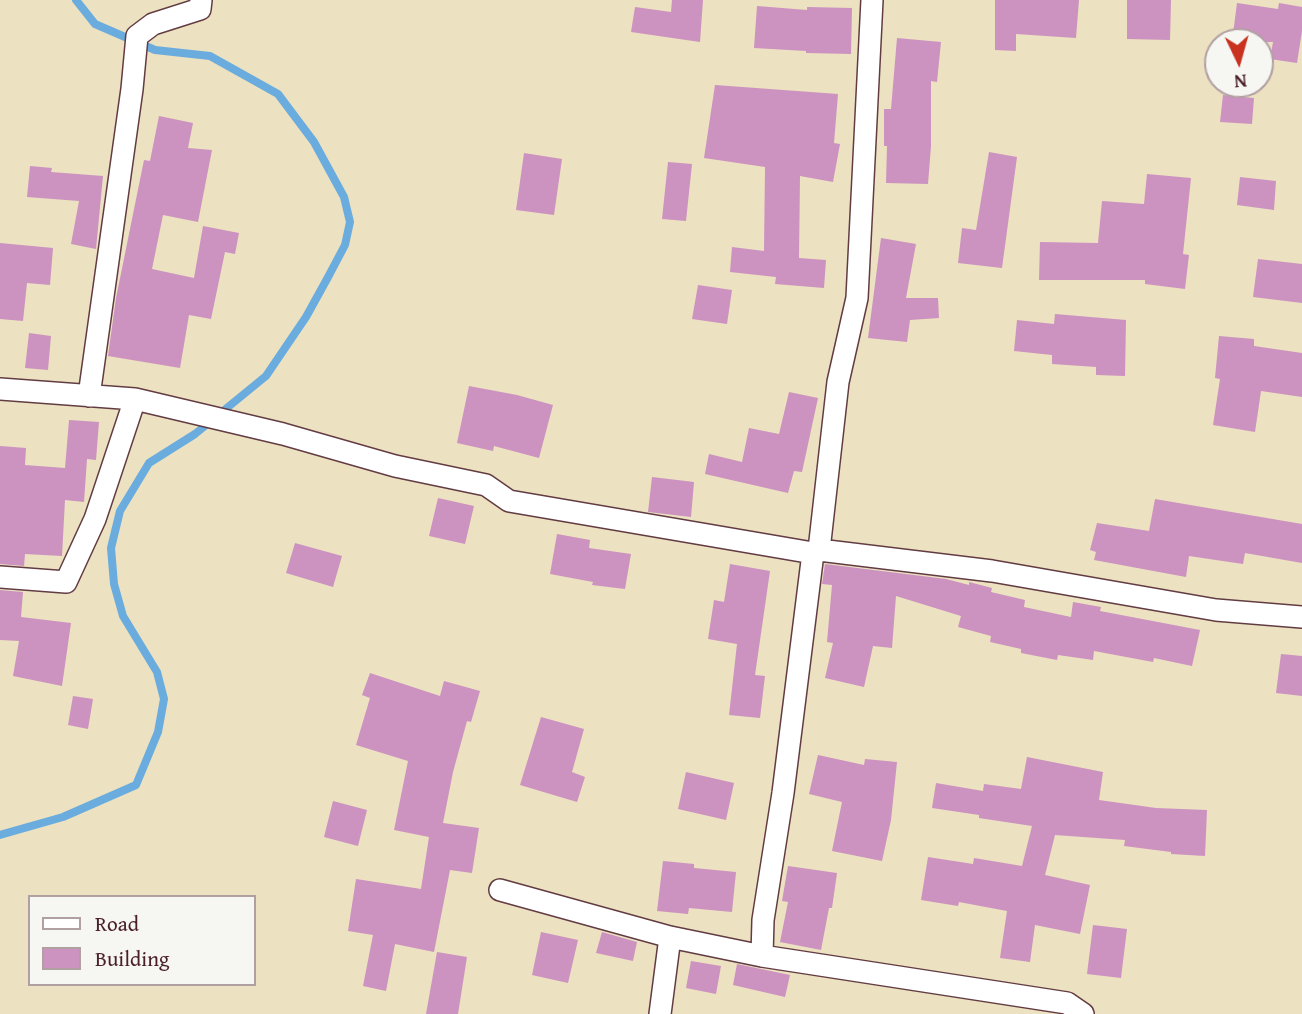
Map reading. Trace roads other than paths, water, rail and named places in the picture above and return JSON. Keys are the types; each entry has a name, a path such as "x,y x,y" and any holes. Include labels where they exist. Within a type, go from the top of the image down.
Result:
{"street":[{"path":"89,396 137,36 153,24 200,9 201,0"},
{"path":"762,956 763,920 783,793 838,382 857,298 872,0"},
{"path":"0,389 135,399 283,434 395,466 486,485 509,500 816,551 992,571 1216,610 1302,617"},
{"path":"0,578 66,582 95,519 135,399"},
{"path":"500,890 670,937 762,956 1067,1003 1083,1014"},
{"path":"660,1014 670,937"}],"waterway":[{"path":"0,835 63,817 136,785 158,732 164,699 157,672 123,616 114,584 111,548 120,511 149,463 195,434 266,376 306,317 327,279 345,245 350,222 344,197 314,142 278,94 210,56 155,50 95,24 76,0"}]}
